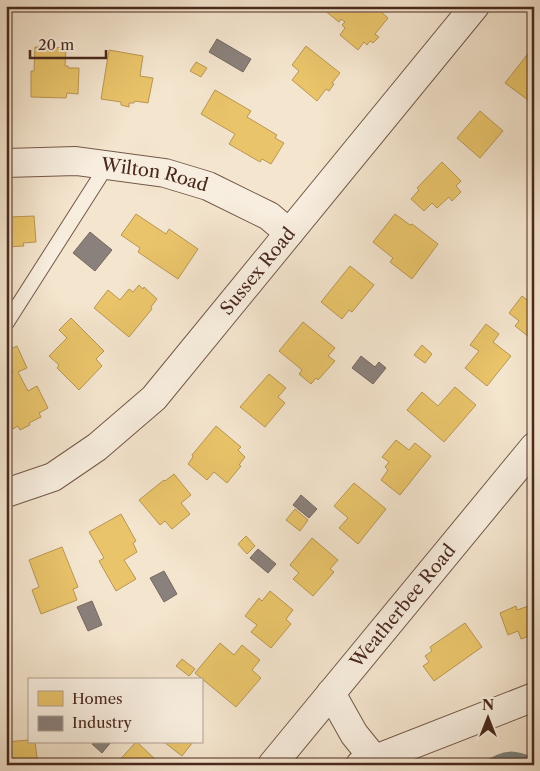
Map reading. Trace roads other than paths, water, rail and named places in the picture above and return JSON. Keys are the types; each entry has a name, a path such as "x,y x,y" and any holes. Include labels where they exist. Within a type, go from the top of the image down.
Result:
{"street":[{"name":"Sussex Road","path":"6,493 52,477 97,447 154,398 475,6"},
{"name":"Wilton Road","path":"6,163 76,160 165,173 208,186 269,216 289,232"},
{"name":"Weatherbee Road","path":"272,765 534,447"},
{"path":"331,693 367,762 534,697"}],"lane":[{"path":"6,324 108,164"}],"waterway":[{"path":"486,765 504,756 521,757 534,762"}]}
